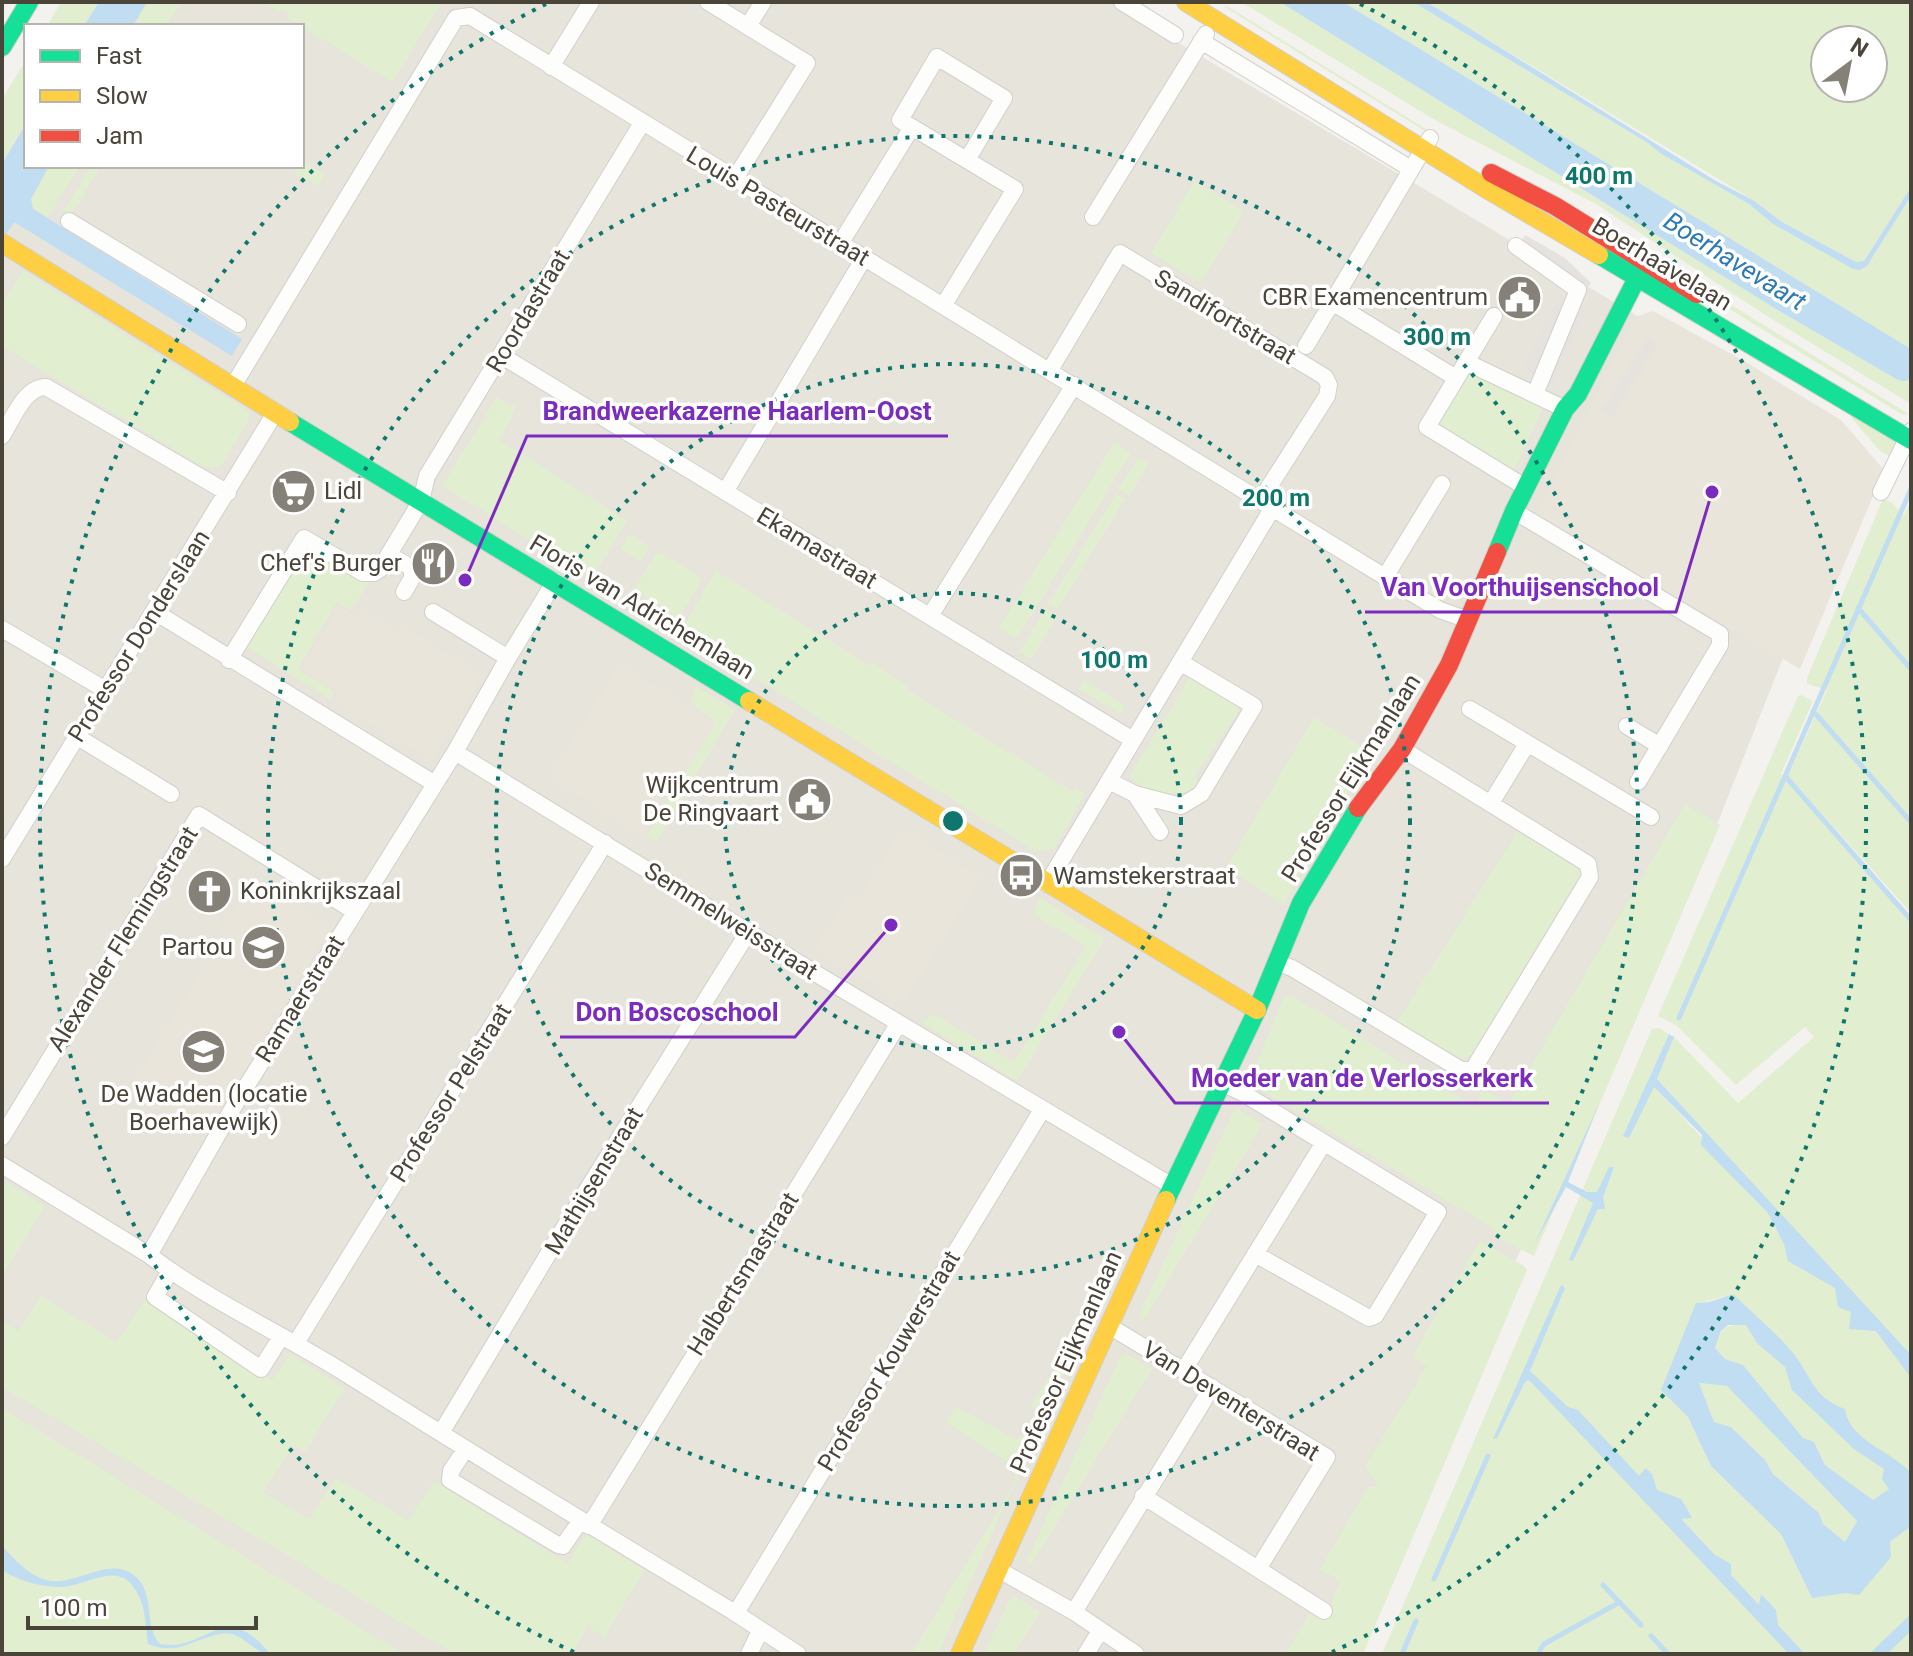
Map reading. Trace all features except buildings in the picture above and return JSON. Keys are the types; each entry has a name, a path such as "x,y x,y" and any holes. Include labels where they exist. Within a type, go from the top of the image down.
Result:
{"street":[{"path":"2,47 29,2"},
{"path":"551,67 591,2"},
{"path":"708,2 807,63 734,180"},
{"path":"748,26 763,2"},
{"path":"1122,2 1175,35"},
{"name":"Boerhaavelaan","path":"1186,2 1214,11 1630,274 1910,433"},
{"path":"1093,217 1201,41 1214,11"},
{"name":"Louis Pasteurstraat","path":"233,386 456,18 470,16 1266,505 1440,610 1468,620"},
{"path":"1201,41 1411,169"},
{"path":"943,306 1015,189 900,120 937,57 1004,98 967,160"},
{"name":"Roordastraat","path":"389,555 421,501 427,476 642,123"},
{"path":"840,244 912,127"},
{"path":"1306,346 1426,144"},
{"name":"Boerhaavelaan","path":"1426,144 1555,206 1910,433"},
{"path":"69,221 238,324"},
{"name":"Floris van Adrichemlaan","path":"3,243 275,413 1257,1010"},
{"path":"1516,246 1578,290 1535,394"},
{"name":"Sandifortstraat","path":"1050,370 1120,253 1325,377 1329,385 1327,396 1266,505"},
{"name":"Professor Eijkmanlaan","path":"960,1654 1172,1186 1257,1010 1301,903 1362,801 1402,749 1449,665 1514,511 1565,409 1569,389 1639,257"},
{"path":"725,492 864,258"},
{"path":"1332,302 1456,378"},
{"path":"1494,316 1427,427 1525,487"},
{"name":"Ekamastraat","path":"502,356 1133,740"},
{"path":"1466,362 1565,409"},
{"path":"930,616 1074,385"},
{"path":"2,436 28,395 39,387 46,387 228,493"},
{"name":"Professor Donderslaan","path":"2,859 275,413"},
{"path":"1881,492 1910,433"},
{"path":"1385,577 1442,484"},
{"path":"1047,884 1180,662 1266,505"},
{"path":"1514,511 1720,634 1720,645 1638,782"},
{"path":"229,660 304,538 363,573 374,573 380,569 389,555 412,568 412,578 404,592"},
{"name":"Ramaerstraat","path":"149,1255 214,1138 455,752 555,581"},
{"path":"155,612 435,784"},
{"path":"433,612 508,658"},
{"path":"2,629 104,689"},
{"path":"1109,781 1135,794 1181,806 1201,794 1254,706 1180,662"},
{"path":"1470,709 1651,817"},
{"path":"1627,726 1660,746"},
{"name":"Alexander Flemingstraat","path":"76,736 171,794"},
{"path":"1491,803 1527,744"},
{"path":"1278,963 1292,968 1463,1071 1474,1068 1590,877 1588,864 1402,749"},
{"name":"Semmelweisstraat","path":"455,752 1172,1186"},
{"path":"1135,794 1160,832"},
{"name":"Alexander Flemingstraat","path":"2,1137 199,815 354,911"},
{"name":"Professor Pelstraat","path":"170,1271 155,1297 261,1369 288,1340 605,843"},
{"name":"Mathijsenstraat","path":"441,1433 580,1201 749,931"},
{"name":"Halbertsmastraat","path":"465,1450 451,1471 450,1480 563,1546 585,1523 899,1023"},
{"path":"1221,1083 1241,1092 1438,1212 1375,1316 1369,1318 1255,1254"},
{"name":"Professor Kouwerstraat","path":"736,1613 1042,1110"},
{"path":"1184,1370 1323,1144"},
{"path":"3,1167 736,1613 798,1654"},
{"name":"Van Deventerstraat","path":"1109,1326 1327,1457 1258,1569"},
{"path":"1074,1612 1212,1387"},
{"path":"1143,1496 1324,1611"},
{"path":"999,1570 1074,1612 1136,1654"},
{"path":"749,1654 760,1631"},
{"path":"1086,1654 1100,1631"}],"shaded area":[{"path":"87,2 1110,2 1847,441 1783,658 1693,885 1330,1654 2,1654 2,141 24,105 24,168 304,168 304,24 74,24"},
{"path":"1525,235 1565,258 1591,283 1585,291 1519,246"},
{"path":"1561,294 1571,299 1533,375 1522,370"},
{"path":"1581,305 1588,308 1551,387 1545,384"},
{"path":"1653,311 1841,420 1884,470 1800,669 1539,514 1638,316"},
{"path":"1648,336 1659,343 1612,418 1601,411"},
{"path":"339,606 359,618 364,612 399,633 404,627 482,675 431,760 339,704 344,696 301,669"},
{"path":"620,664 715,723 644,836 549,777"},
{"path":"902,828 981,878 904,1002 815,950 848,895 859,900"},
{"name":"Partou","path":"253,881 330,929 276,1015 197,965"},
{"name":"De Wadden (locatie Boerhavewijk)","path":"201,972 275,1019 209,1133 131,1085"}],"green space":[{"path":"61,2 99,2 85,24 48,24"},
{"path":"147,2 181,2 167,24 134,24"},
{"path":"263,2 442,2 392,82 304,28 304,24 288,18 289,13 281,9 279,12"},
{"path":"1241,2 1280,2 1781,312 1898,380 1911,379 1911,404 1767,316 1596,204 1435,120"},
{"path":"1343,2 1413,2 1749,204 1773,224 1853,269 1871,260 1911,196 1911,349"},
{"path":"1426,2 1911,2 1911,187 1864,261 1856,262 1782,222 1753,200"},
{"path":"1225,7 1429,131 1428,133"},
{"path":"24,63 24,127 2,164 2,99"},
{"path":"304,162 325,175 319,186 294,173 296,168 304,168"},
{"path":"48,168 79,168 48,217 33,208 31,199"},
{"path":"90,168 100,168 71,215 64,210"},
{"path":"1195,181 1244,212 1201,283 1151,253"},
{"path":"23,271 250,412 248,422 221,466 202,466 2,346 2,305"},
{"path":"1676,271 1907,413 1903,415 1675,276"},
{"path":"1465,373 1474,373 1544,406 1513,472 1442,428 1438,420"},
{"path":"497,397 516,407 499,440 628,521 592,578 442,486"},
{"path":"1850,416 1893,433 1896,446 1891,457 1880,451"},
{"path":"1114,443 1131,453 1017,639 999,628"},
{"path":"1138,457 1149,464 1129,496 1118,489"},
{"path":"1116,494 1125,499 1057,610 1048,604"},
{"path":"1883,499 1904,515 1911,501 1911,913 1788,776 1827,690 1807,684 1807,678"},
{"path":"630,534 650,547 641,561 621,549"},
{"path":"314,550 369,583 351,610 337,602 298,669 335,692 330,699 247,647 303,552"},
{"path":"658,551 703,579 679,618 634,589"},
{"path":"716,571 871,666 873,663 909,686 907,690 1072,791 1075,788 1085,794 1054,849 1036,851 680,632"},
{"path":"1046,609 1058,616 1031,659 1019,652"},
{"path":"1190,677 1237,705 1239,711 1195,776 1202,788 1179,799 1144,787 1129,777"},
{"path":"1084,680 1125,706 1120,714 1079,689"},
{"path":"696,686 735,710 656,842 648,834 716,722 690,702"},
{"path":"1798,696 1813,701 1781,774 1911,924 1911,1654 1382,1654 1652,1029 1659,1028 1669,1034 1648,1080 1706,1142 1709,1137 1657,1079 1674,1037 1738,1103 1814,1037 1805,1027 1736,1085 1677,1026 1658,1016","holes":["1733,1294 1746,1324 1725,1328 1715,1348 1725,1359 1743,1365 1803,1439 1814,1442 1825,1465 1873,1500 1903,1531 1846,1593 1812,1598 1781,1534 1711,1466 1688,1417 1696,1304"]},
{"path":"1314,717 1372,753 1284,904 1226,868"},
{"path":"1685,804 1720,825 1534,1256 1496,1237 1490,1226 1249,1083 1284,996 1292,996 1475,1107 1482,1089 1509,1104"},
{"path":"1520,828 1577,863 1582,879 1474,1054 1460,1060 1397,1022"},
{"path":"1040,898 1105,939 1017,1081 922,1023 931,1015 941,1018 1014,1062 1086,946 1036,916 1035,906"},
{"path":"1238,1109 1263,1124 1142,1323 1139,1315 1233,1112"},
{"path":"6,1182 45,1206 2,1276 2,1189"},
{"path":"1480,1241 1527,1270 1363,1654 1285,1654 1315,1605 1326,1611 1334,1598 1341,1581 1320,1569 1368,1487 1380,1487 1365,1466 1427,1366 1412,1356"},
{"path":"41,1296 116,1342 145,1300 272,1380 290,1354 344,1388 305,1452 294,1445 263,1493 310,1519 336,1478 408,1520 434,1481 568,1564 586,1534 644,1570 605,1637 588,1627 572,1654 455,1654 2,1387 2,1322 19,1331"},
{"path":"1097,1302 938,1654 911,1654 1012,1488 1016,1467 945,1422 956,1407 1018,1440 1037,1412 1031,1406"},
{"path":"1126,1353 1152,1369 1030,1567 1027,1560 1120,1357"},
{"path":"1698,1383 1727,1386 1857,1521 1845,1542 1823,1524 1819,1513 1773,1474 1765,1460 1731,1427 1714,1422"},
{"path":"2,1408 403,1654 2,1654"},
{"path":"1014,1596 1040,1612 1015,1654 984,1654 1009,1600"}],"water":[{"path":"99,2 147,2 134,24 85,24"},
{"name":"Boerhavevaart","path":"1280,2 1343,2 1911,349 1911,379 1898,380 1781,312"},
{"path":"1413,2 1426,2 1716,181 1753,200 1782,222 1856,262 1864,261 1911,187 1911,196 1867,266 1860,270 1853,269 1773,224 1749,204"},
{"path":"24,127 24,168 48,168 31,199 33,209 242,339 232,356 14,222 2,241 2,164"},
{"path":"1669,1034 1674,1037 1657,1079 1911,1355 1911,1378 1876,1331 1849,1329 1851,1312 1838,1307 1835,1288 1788,1261 1784,1244 1768,1213 1701,1145 1702,1135 1654,1087 1629,1138 1623,1136"},
{"path":"1599,1104 1568,1182 1587,1192 1597,1192 1609,1167 1614,1167 1603,1197 1605,1209 1598,1209 1573,1261 1569,1260 1593,1203 1566,1187 1534,1245"},
{"path":"1561,1285 1565,1288 1530,1371 1568,1407 1578,1410 1639,1476 1646,1468 1652,1474 1657,1490 1681,1499 1692,1518 1681,1519 1715,1555 1731,1564 1731,1575 1759,1605 1761,1594 1776,1610 1778,1625 1805,1654 1789,1654 1529,1380 1525,1382 1497,1438 1493,1439"},
{"path":"1733,1294 1793,1353 1822,1395 1845,1409 1854,1429 1911,1473 1911,1526 1890,1542 1891,1557 1859,1595 1846,1593 1812,1598 1781,1534 1711,1466 1688,1417 1661,1390 1696,1303","holes":["1728,1325 1746,1325 1757,1343 1785,1367 1792,1390 1854,1449 1884,1469 1882,1479 1889,1489 1873,1500 1825,1465 1814,1442 1803,1438 1743,1365 1725,1359 1715,1348 1721,1331","1699,1383 1727,1386 1857,1521 1845,1542 1823,1524 1819,1513 1773,1474 1765,1460 1731,1427 1714,1422"]},
{"path":"2,1546 27,1570 46,1580 68,1580 114,1568 135,1576 145,1592 152,1628 160,1644 177,1645 215,1631 240,1629 254,1637 270,1654 227,1633 176,1648 148,1644 141,1601 134,1587 125,1579 106,1576 61,1587 30,1583 2,1570"},
{"path":"1911,1614 1911,1631 1887,1654 1869,1654"}],"waterway":[{"path":"1679,1018 1911,489"},
{"path":"1858,608 1911,669"},
{"path":"1813,711 1911,822"},
{"path":"1785,776 1911,920"},
{"path":"1434,1579 1488,1456"},
{"path":"1603,1585 1641,1625"},
{"path":"1540,1654 1544,1644 1620,1602"},
{"path":"1402,1654 1416,1621"},
{"path":"1651,1636 1668,1654"}],"traffic: fast":[{"path":"2,47 29,2"},
{"path":"1599,255 1911,440"},
{"path":"1497,552 1565,409 1578,394 1637,278 1639,257"},
{"path":"290,422 749,701"},
{"path":"1166,1200 1257,1010 1301,903 1358,808"}],"traffic: slow":[{"path":"1186,2 1599,255"},
{"path":"2,243 290,422"},
{"path":"749,701 1257,1010"},
{"path":"960,1654 1166,1200"}],"traffic: jam":[{"path":"1491,173 1555,206 1697,294"},
{"path":"1358,808 1402,749 1449,665 1497,552"}],"place":[{"name":"CBR Examencentrum","path":"1519,297"},
{"name":"Lidl","path":"293,491"},
{"name":"Van Voorthuijsenschool","path":"1712,492"},
{"name":"Chef's Burger","path":"433,563"},
{"name":"Brandweerkazerne Haarlem-Oost","path":"465,580"},
{"name":"Wijkcentrum De Ringvaart","path":"810,799"},
{"name":"Wamstekerstraat","path":"1022,876"},
{"name":"Koninkrijkszaal","path":"209,891"},
{"name":"Don Boscoschool","path":"891,925"},
{"name":"Partou","path":"264,947"},
{"name":"Moeder van de Verlosserkerk","path":"1119,1032"},
{"name":"De Wadden (locatie Boerhavewijk)","path":"204,1052"}]}
